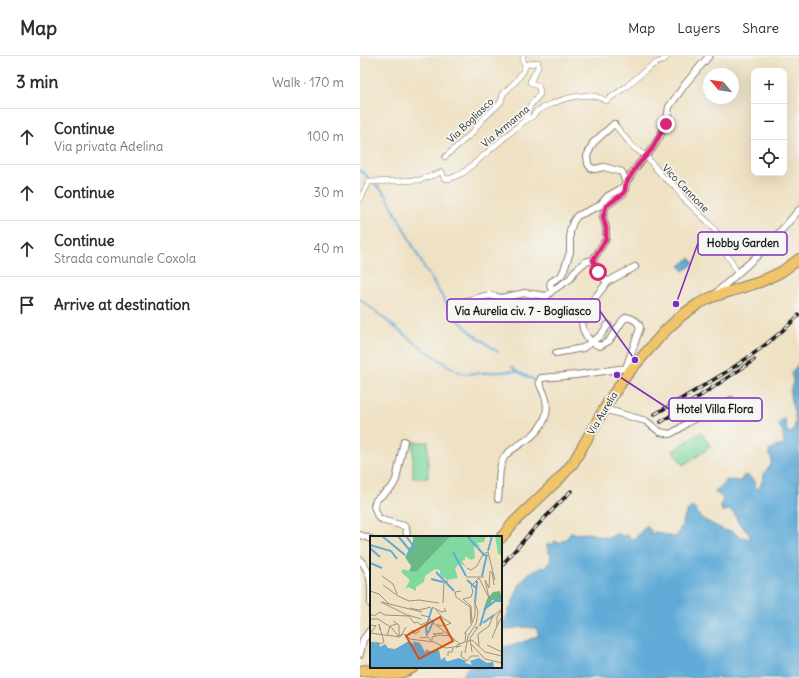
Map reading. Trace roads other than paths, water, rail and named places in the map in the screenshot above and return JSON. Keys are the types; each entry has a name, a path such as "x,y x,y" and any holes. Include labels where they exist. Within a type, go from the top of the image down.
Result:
{"main road":[{"name":"Via Aurelia","path":"502,537 514,522 573,464 627,371 681,316 698,304 712,297 760,282 781,272 799,259"},
{"path":"360,671 372,670 393,674 406,672 412,668"}],"street":[{"path":"523,56 525,65 538,62 538,66 530,82 539,87 540,94 530,106 523,122"},
{"name":"Via Armanna","path":"360,200 368,182 420,180 442,172 444,178 449,179 463,172 523,122 544,107 570,97 599,96 606,101 648,68 662,61 668,56"},
{"path":"553,290 550,285 551,282 561,276 570,252 570,231 577,216 599,206 608,196 622,188 659,138 666,124 669,107 686,82 709,56"},
{"name":"Via Bogliasco","path":"445,157 472,133 482,120 501,102 503,94 517,80 524,70 525,65"},
{"path":"466,301 490,295 501,298 525,293 547,296 553,290 570,279 574,272 585,262 593,260 606,239 607,234 603,217 604,210 610,203 624,193 625,190 626,183 622,172 604,167 595,169 591,168 588,164 587,156 593,143 614,124 634,148 646,156"},
{"name":"Vico Cannone","path":"646,156 657,170 675,186 683,198 709,223 721,238 723,250 732,262 737,273"},
{"path":"712,297 767,247 799,210"},
{"path":"593,260 598,272 607,282"},
{"path":"498,499 500,469 505,456 531,437 541,426 545,418 548,408 546,398 539,382 541,378 627,371 640,328 639,324 634,319 627,317 623,320 609,341 600,346 590,342 581,323 584,312 607,282 636,266"},
{"path":"556,353 583,348 601,335 608,325"},
{"path":"604,409 646,421 660,432 670,434 688,422 732,400"},
{"path":"404,441 396,480 392,486 376,500 374,506 378,517 385,521 404,526 406,528 407,536"},
{"path":"360,535 370,539"},
{"path":"360,560 369,572 370,578"},
{"path":"360,654 363,640 370,630"}],"water":[{"path":"690,258 694,263 684,271 680,266"},
{"path":"799,363 799,678 461,678 467,668 502,668 502,647 521,643 539,635 536,628 522,627 502,630 502,626 520,584 529,573 546,566 550,561 551,556 547,544 553,544 555,541 559,543 566,539 572,532 577,534 588,533 608,538 618,533 622,536 629,536 630,539 638,535 647,525 648,529 651,530 650,534 657,532 672,537 677,536 687,511 693,506 701,518 726,531 732,531 738,536 749,539 750,536 739,523 735,515 730,510 722,511 721,505 723,499 714,492 721,488 726,480 741,481 743,476 747,475 756,482 754,486 756,489 760,487 765,472 771,465 772,458 769,456 769,451 775,447 783,446 784,444 783,432 778,424 785,419 787,430 790,433 793,432 795,426 795,417 790,394 793,383 793,370"}],"waterway":[{"path":"360,170 371,180"},
{"path":"374,183 386,195 424,267 455,317 473,334 498,352"},
{"path":"360,299 411,340 463,374 516,371 534,380"},
{"path":"512,367 516,371"}],"railway":[{"path":"655,414 712,381 749,357 799,315"},
{"path":"661,422 754,360"},
{"path":"502,565 571,491"}],"place":[{"name":"Hobby Garden","path":"676,304"},
{"name":"Via Aurelia civ. 7 - Bogliasco","path":"635,360"},
{"name":"Hotel Villa Flora","path":"617,375"}]}
